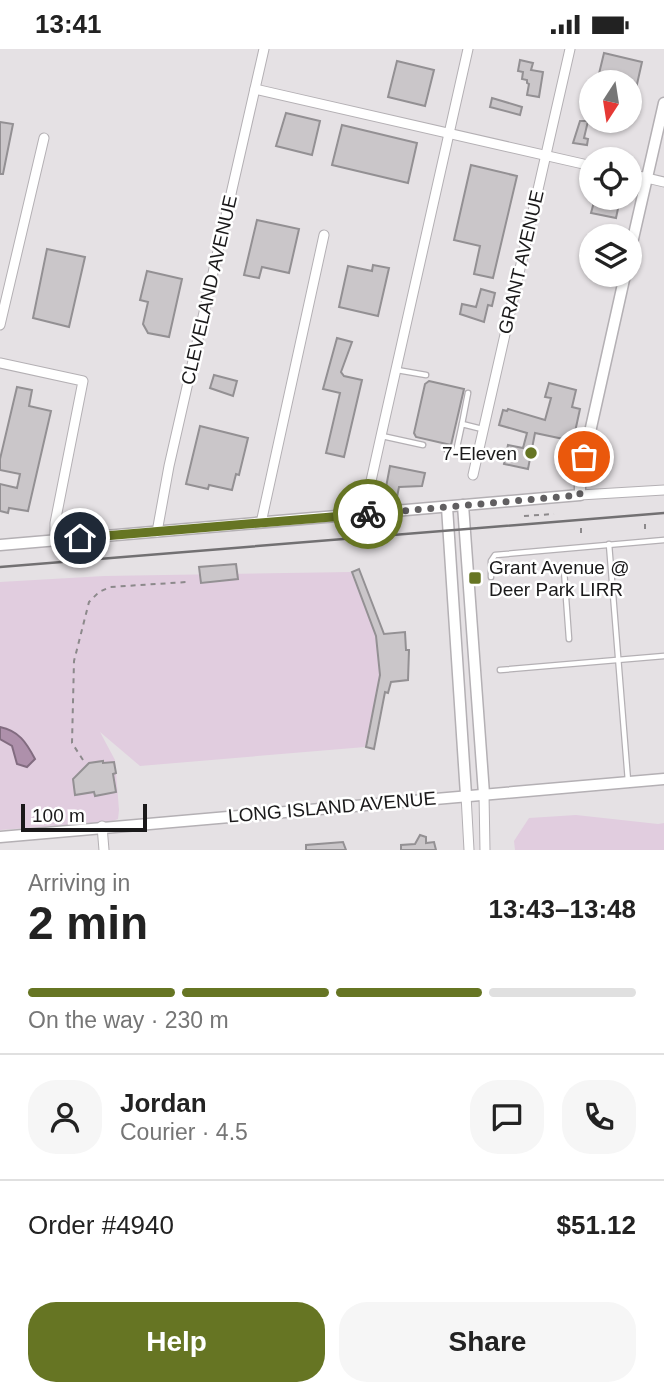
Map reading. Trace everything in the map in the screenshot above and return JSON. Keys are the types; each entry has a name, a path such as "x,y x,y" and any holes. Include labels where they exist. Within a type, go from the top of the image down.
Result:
{"street":[{"name":"CLEVELAND AVENUE","path":"157,532 169,466 264,49"},
{"path":"368,514 367,499 468,49"},
{"name":"GRANT AVENUE","path":"473,475 570,49"},
{"path":"255,89 579,163"},
{"path":"636,224 664,103"},
{"path":"0,325 44,138"},
{"path":"642,177 664,182"},
{"path":"261,523 324,235"},
{"path":"580,495 580,477 622,287"},
{"path":"0,363 83,381 55,523 55,540"},
{"path":"0,545 664,490"},
{"path":"463,505 484,794 485,850"},
{"path":"447,506 469,850"},
{"name":"LONG ISLAND AVENUE","path":"0,837 664,779"},
{"path":"102,826 104,850"}],"lane":[{"path":"396,370 426,376"},
{"path":"447,450 456,452 468,393"},
{"path":"462,424 483,429"},
{"path":"381,436 423,445"},
{"path":"491,577 491,561 495,555 664,540"},
{"path":"609,544 628,782"},
{"path":"564,570 569,639"},
{"path":"500,670 664,656"}],"path":[{"path":"524,516 554,514"},
{"path":"645,524 646,530"},
{"path":"581,527 582,535"},
{"path":"83,760 72,743 73,671 89,602 99,592 110,587 187,582"}],"shaded area":[{"path":"351,572 378,641 381,677 365,747 140,766 100,732 115,760 118,819 110,822 0,830 0,582 104,576"},
{"path":"0,727 17,734 28,747 35,759 27,767 17,764 12,746 0,739"},
{"path":"576,815 664,823 664,850 515,850 514,841 529,818"}],"building":[{"path":"604,53 642,62 640,70 600,70"},
{"path":"520,60 533,63 531,70 543,72 539,97 527,95 529,84 522,79 523,72 518,71"},
{"path":"397,61 434,70 425,106 388,97"},
{"path":"492,98 522,107 520,115 490,107"},
{"path":"286,113 320,121 312,155 276,146"},
{"path":"0,122 13,124 3,174 0,174"},
{"path":"579,124 579,133 585,133 587,145 573,143"},
{"path":"342,125 417,143 408,183 332,165"},
{"path":"471,165 517,176 493,278 474,274 480,246 454,240"},
{"path":"592,210 618,210 616,218 591,213"},
{"path":"257,220 299,229 289,273 262,267 259,278 244,275"},
{"path":"47,249 85,257 69,327 33,318"},
{"path":"373,265 389,268 378,316 339,307 348,266 372,271"},
{"path":"147,271 182,279 169,337 148,333 143,324 148,302 140,300"},
{"path":"481,289 495,293 492,306 488,305 484,322 460,314 462,304 476,307"},
{"path":"337,338 352,342 341,372 344,376 362,380 344,457 326,453 340,393 323,389"},
{"path":"214,375 237,381 233,396 210,388"},
{"path":"429,381 464,389 451,445 416,437 414,433 425,384"},
{"path":"549,383 576,390 572,407 580,409 573,441 535,433 528,469 504,464 508,445 523,448 527,433 499,425 503,410 508,409 545,420 551,398 545,397"},
{"path":"17,387 32,390 29,406 51,411 28,511 9,508 8,513 0,511 0,484 17,488 20,474 0,470 0,459"},
{"path":"200,426 248,438 239,475 236,474 232,490 209,485 208,489 186,484"},
{"path":"390,466 425,473 422,486 399,487 397,497 384,498"},
{"path":"236,564 238,579 201,583 199,567"},
{"path":"359,569 384,634 405,632 406,650 409,650 408,680 391,682 388,693 385,692 374,749 366,747 380,675 376,636 352,572"},
{"path":"114,762 116,792 95,796 94,792 75,795 73,779 89,763"},
{"path":"420,835 426,837 426,843 434,842 436,850 401,850 401,845 415,844"},
{"path":"343,842 346,850 306,850 306,845"}],"railway":[{"path":"0,567 664,513"}],"way so far":[{"path":"368,514 580,495 579,480 584,457"}],"place":[{"name":"7-Eleven","path":"531,453"},
{"name":"Grant Avenue @ Deer Park LIRR","path":"475,578"}],"route":[{"path":"80,538 368,514"}]}
